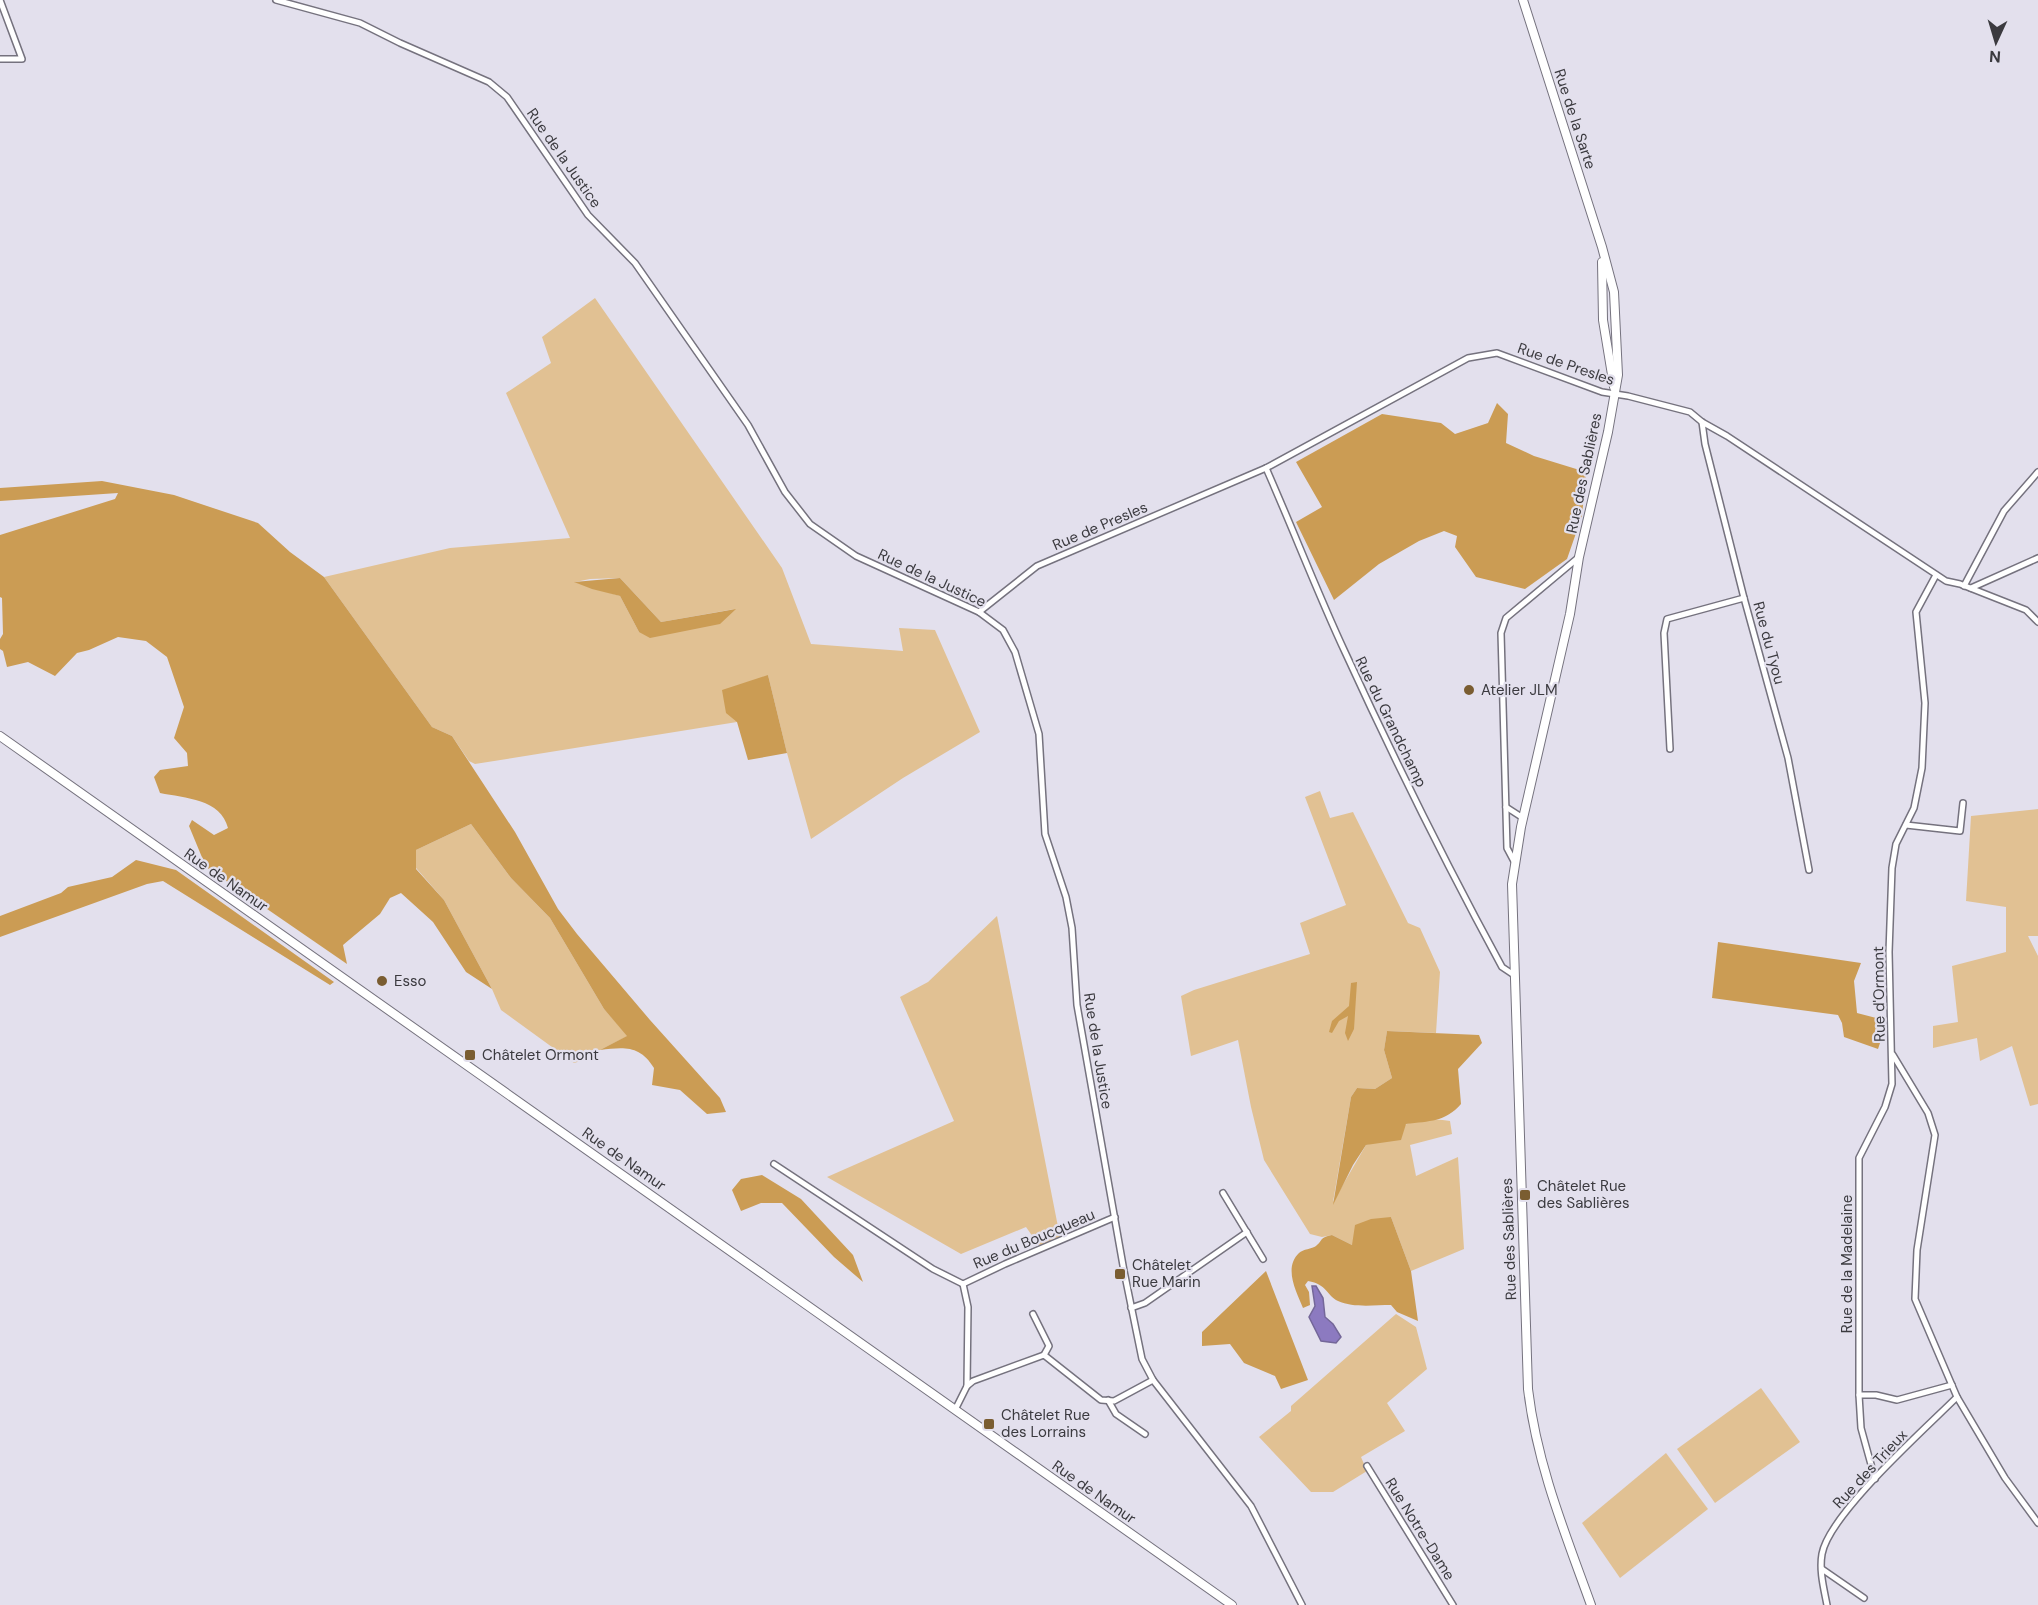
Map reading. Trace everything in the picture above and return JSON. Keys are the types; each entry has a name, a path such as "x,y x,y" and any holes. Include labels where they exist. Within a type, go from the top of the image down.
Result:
{"main road":[{"name":"Rue de la Sarte","path":"1523,0 1602,247 1614,292 1613,354"},
{"name":"Rue de la Sarte","path":"1602,247 1603,320 1618,375 1615,394"},
{"path":"1603,293 1614,292"},
{"name":"Rue des Sablières","path":"1591,1605 1545,1477 1532,1424 1528,1389 1512,884 1520,830 1570,614 1579,557 1615,394"},
{"name":"Rue de Namur","path":"0,736 1232,1605"}],"street":[{"path":"0,0 22,59 0,59"},
{"name":"Rue de la Justice","path":"276,0 360,23 399,43 489,82 507,97 588,215 635,263 748,424 785,492 810,524 856,556 979,612 1003,630 1015,652 1039,734 1045,834 1066,897 1072,928 1077,1005 1142,1359 1153,1380 1251,1506 1302,1605"},
{"name":"Rue de Presles","path":"979,612 1037,566 1266,468 1468,358 1497,353 1602,392 1628,396 1690,412 1946,581 2026,610 2038,622"},
{"name":"Rue du Tyou","path":"1702,422 1744,598 1788,758 1809,870"},
{"name":"Rue du Grandchamp","path":"1266,468 1344,651 1415,800 1450,871 1502,966 1514,975"},
{"path":"1967,587 2004,511 2038,472"},
{"name":"Rue des Sablières","path":"1515,863 1507,848 1501,633 1506,618 1579,557"},
{"path":"1967,587 2038,558"},
{"path":"1564,570 1576,577"},
{"name":"Rue d'Ormont","path":"1936,574 1916,612 1925,703 1922,768 1914,808 1896,844 1889,952 1892,1054 1928,1113 1935,1135 1917,1250 1915,1299 1957,1396 2005,1478 2038,1523"},
{"path":"1670,749 1664,633 1667,619 1744,598"},
{"path":"1906,825 1960,831 1963,803"},
{"path":"1506,807 1523,818"},
{"path":"1506,826 1520,830"},
{"name":"Rue de la Madelaine","path":"1875,1479 1861,1428 1859,1395 1859,1158 1885,1107 1892,1084 1892,1054"},
{"path":"774,1164 933,1269 963,1284 968,1307 967,1386"},
{"path":"1223,1193 1263,1258"},
{"name":"Rue du Boucqueau","path":"963,1284 1115,1217"},
{"path":"1131,1308 1145,1303 1247,1232"},
{"path":"955,1410 967,1386 973,1381 1044,1355 1049,1346 1033,1314"},
{"path":"1044,1355 1101,1400 1114,1401 1153,1380"},
{"path":"1859,1395 1876,1395 1897,1400 1952,1385"},
{"name":"Rue des Trieux","path":"1827,1605 1822,1553 1831,1532 1843,1514 1875,1479 1957,1396"},
{"path":"1108,1400 1116,1414 1145,1434"},
{"name":"Rue Notre-Dame","path":"1367,1466 1453,1605"},
{"path":"1822,1569 1864,1598"}],"shaded area":[{"path":"595,298 782,568 811,644 903,651 899,628 935,630 980,732 903,778 811,839 768,675 737,722 475,764 469,761 452,736 432,727 324,577 450,548 570,538 506,393 551,363 542,337","holes":["620,578 661,622 735,609 639,632 620,596 575,582"]},
{"path":"1497,403 1508,414 1506,443 1534,456 1586,472 1582,516 1567,559 1525,589 1476,577 1455,547 1457,536 1444,531 1419,541 1379,564 1334,600 1296,522 1322,507 1296,462 1382,414 1441,423 1455,434 1488,423"},
{"path":"102,481 174,495 258,523 290,552 324,577 432,727 452,736 515,832 558,909 650,1020 720,1098 726,1112 707,1114 680,1090 652,1085 654,1068 649,1060 637,1051 624,1048 600,1050 627,1036 604,1009 550,918 511,878 471,824 416,850 416,869 444,900 492,989 466,972 433,922 401,893 390,898 380,914 343,945 347,964 206,867 189,826 192,820 214,835 228,828 218,811 201,802 160,793 154,777 160,770 188,766 187,753 174,738 184,707 167,657 146,641 118,637 77,653 55,676 28,662 7,667 3,651 0,649 0,639 3,634 2,598 0,597 0,535 115,499 118,493 0,501 0,488"},
{"path":"620,578 661,622 736,609 720,624 650,638 639,632 620,596 574,582"},
{"path":"768,675 787,753 748,760 737,722 726,713 722,690"},
{"path":"1320,791 1330,818 1353,812 1408,923 1420,928 1440,972 1436,1033 1387,1031 1384,1050 1392,1078 1375,1089 1357,1088 1351,1097 1333,1202 1366,1145 1414,1122 1450,1121 1452,1134 1410,1145 1416,1176 1458,1157 1464,1249 1411,1271 1391,1217 1352,1245 1332,1235 1322,1237 1310,1234 1264,1160 1238,1040 1191,1056 1181,996 1310,954 1300,923 1346,905 1305,797"},
{"path":"2038,809 2038,936 2028,936 2038,956 2038,1104 2030,1106 2012,1046 1980,1061 1977,1038 1933,1048 1933,1026 1958,1022 1952,966 2006,952 2006,907 1966,901 1971,816"},
{"path":"471,824 511,878 550,918 604,1009 628,1036 600,1050 597,1056 574,1063 501,1010 444,900 416,868 416,850"},
{"path":"136,860 176,870 334,982 330,985 163,881 147,884 0,937 0,916 61,893 68,887 112,877"},
{"path":"997,916 1060,1237 1040,1247 1026,1227 961,1254 827,1177 954,1121 900,997 928,982"},
{"path":"1718,942 1861,963 1854,981 1857,1013 1880,1019 1882,1037 1878,1049 1844,1037 1838,1015 1712,998"},
{"path":"1357,982 1354,1029 1348,1041 1345,1033 1348,1016 1339,1021 1332,1033 1329,1032 1332,1021 1349,1006 1351,983"},
{"path":"1387,1031 1479,1035 1482,1043 1458,1069 1461,1104 1443,1117 1406,1124 1401,1140 1366,1145 1333,1205 1351,1097 1357,1088 1375,1089 1392,1078 1384,1050"},
{"path":"762,1175 801,1199 853,1255 863,1282 834,1257 782,1203 761,1203 741,1211 732,1190 741,1179"},
{"path":"1391,1217 1411,1271 1418,1321 1397,1312 1391,1305 1350,1305 1338,1301 1323,1287 1308,1281 1305,1285 1309,1292 1310,1305 1303,1308 1292,1273 1294,1259 1299,1253 1314,1247 1323,1238 1332,1235 1352,1245 1355,1225 1371,1219"},
{"path":"1266,1271 1308,1380 1281,1389 1275,1376 1244,1363 1230,1344 1202,1346 1202,1332"},
{"path":"1312,1286 1316,1286 1323,1298 1325,1317 1333,1324 1341,1337 1336,1343 1321,1341 1309,1317 1315,1306"},
{"path":"1396,1314 1416,1327 1427,1369 1387,1403 1405,1431 1361,1457 1367,1471 1333,1492 1311,1492 1259,1437 1291,1411 1291,1406"},
{"path":"1761,1388 1800,1442 1715,1503 1677,1449"},
{"path":"1666,1453 1708,1509 1620,1578 1582,1523"}],"place":[{"name":"Atelier JLM","path":"1469,690"},
{"name":"Esso","path":"382,981"},
{"name":"Châtelet Ormont","path":"470,1055"},
{"name":"Châtelet Rue des Sablières","path":"1525,1195"},
{"name":"Châtelet Rue Marin","path":"1120,1274"},
{"name":"Châtelet Rue des Lorrains","path":"989,1424"}]}
